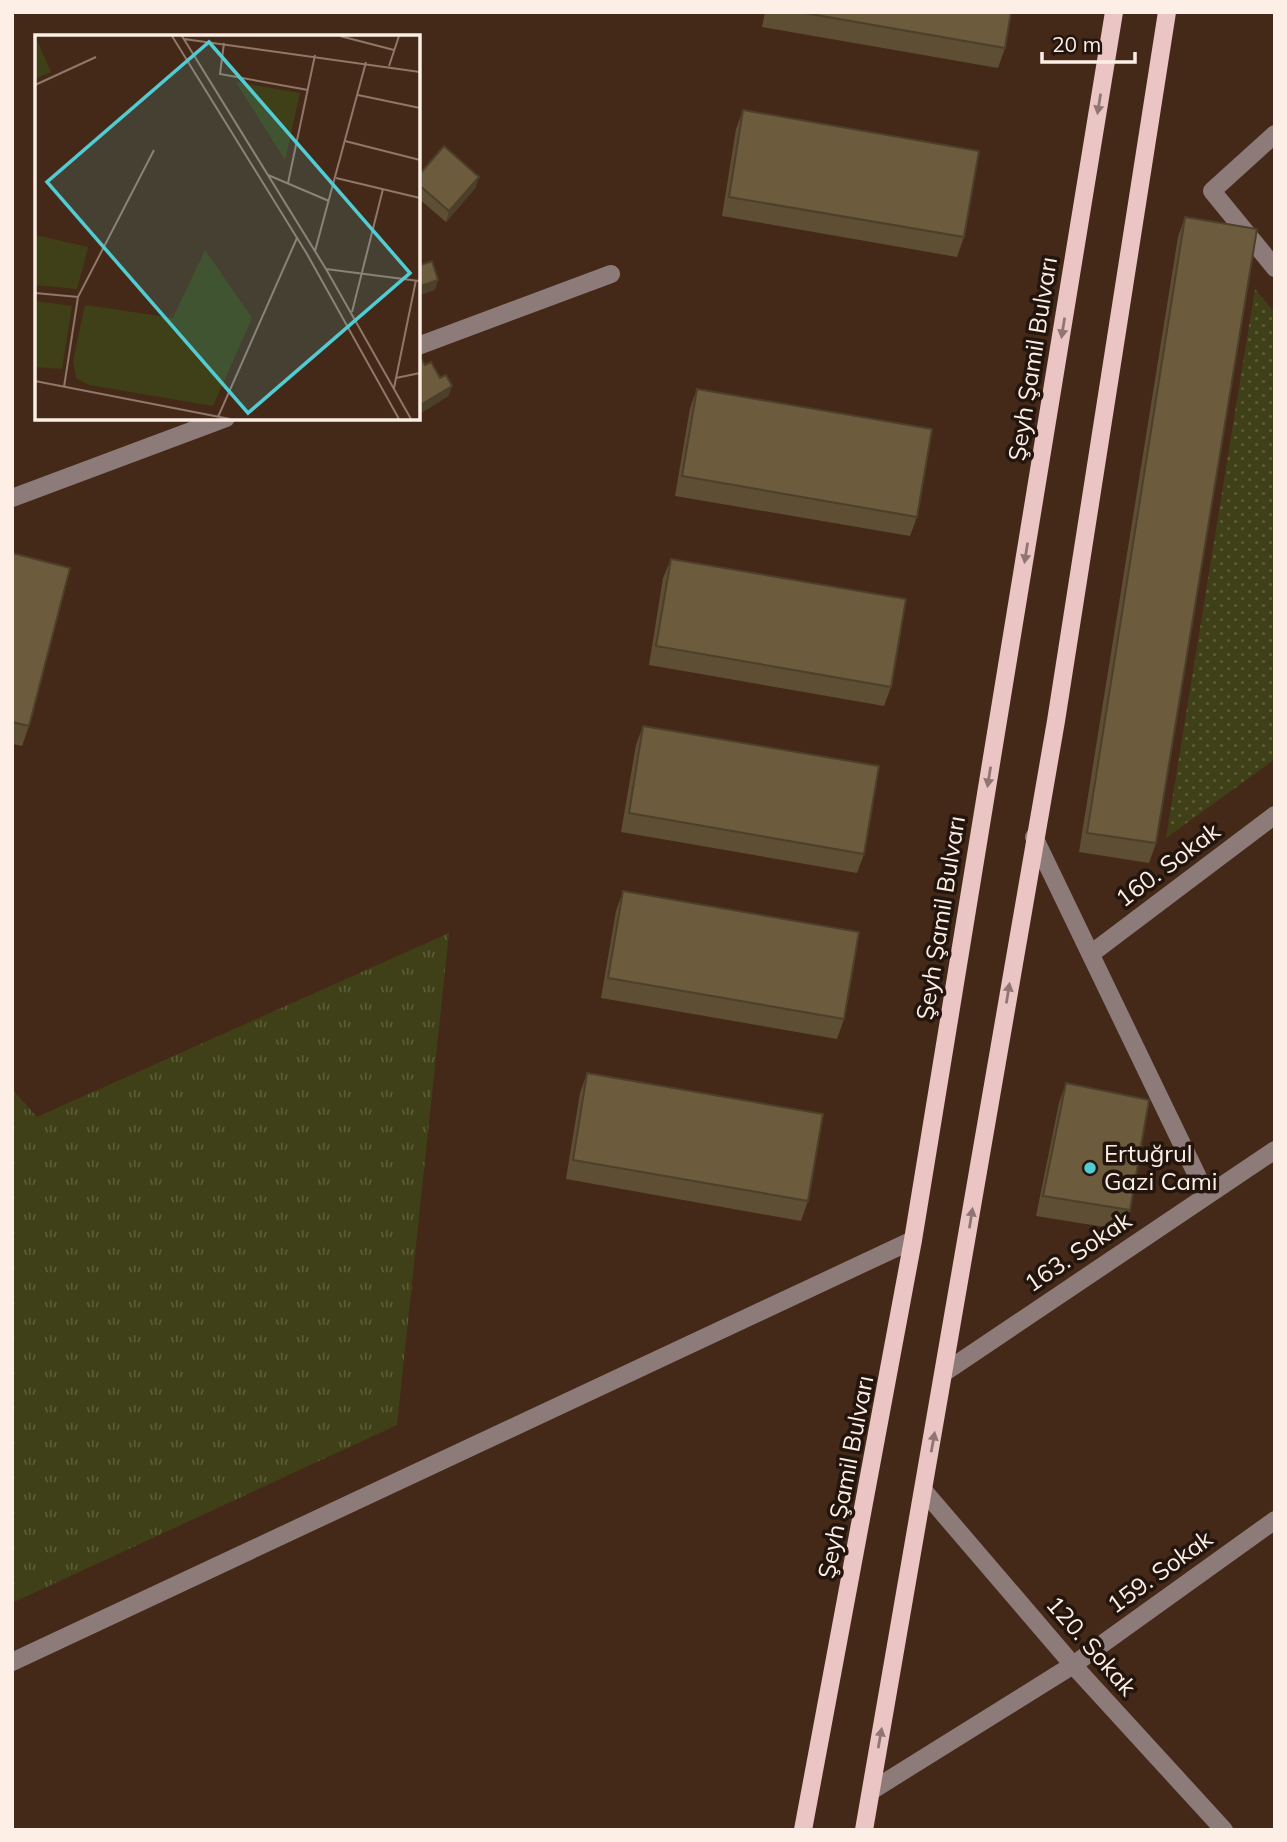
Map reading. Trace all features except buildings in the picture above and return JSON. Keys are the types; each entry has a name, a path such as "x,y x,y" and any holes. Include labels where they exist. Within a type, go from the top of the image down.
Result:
{"main road":[{"name":"Şeyh Şamil Bulvarı","path":"803,1830 913,1240 1114,12"},
{"path":"864,1830 925,1491 1056,720 1167,12"}],"street":[{"path":"1275,134 1212,191 1275,268"},
{"path":"420,345 611,274"},
{"path":"12,499 221,420"},
{"name":"160. Sokak","path":"1092,953 1275,815"},
{"path":"1034,837 1206,1194"},
{"name":"163. Sokak","path":"945,1372 1275,1150"},
{"path":"12,1662 913,1240"},
{"name":"120. Sokak","path":"925,1491 1073,1665 1224,1830"},
{"name":"159. Sokak","path":"871,1791 1073,1665 1275,1520"}],"green space":[{"path":"1255,289 1275,313 1275,759 1166,838"},
{"path":"449,933 397,1425 12,1603 12,1089 37,1117"}],"place":[{"name":"Ertuğrul Gazi Cami","path":"1090,1168"}]}
